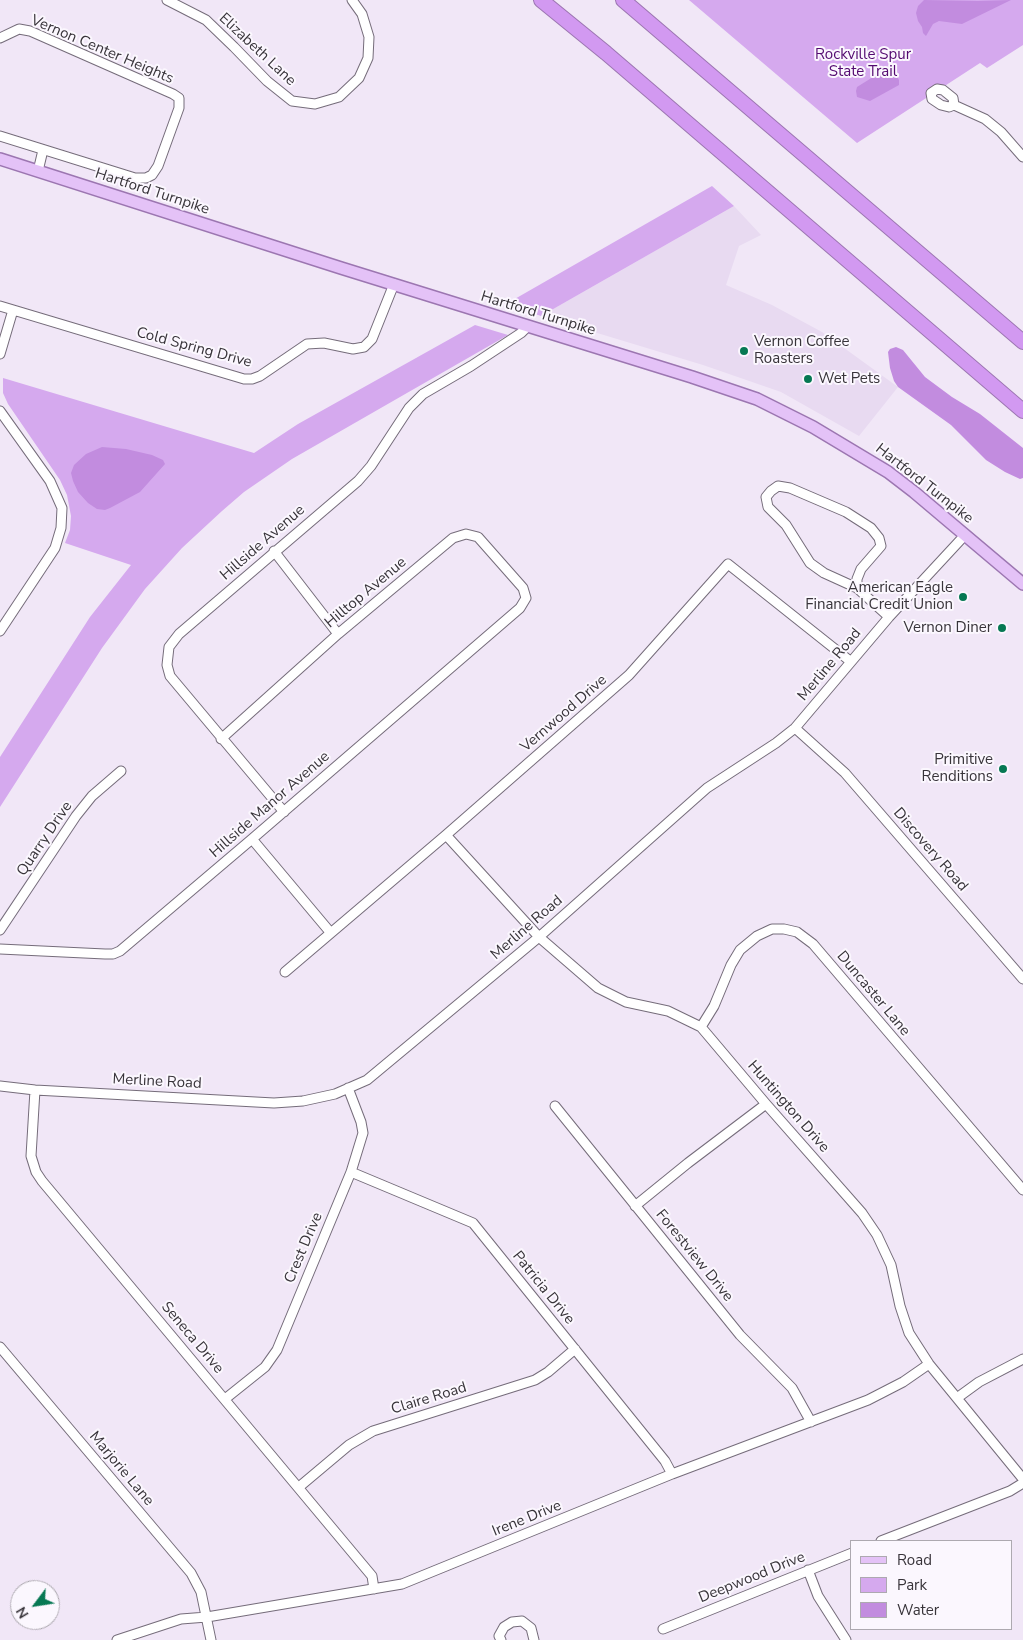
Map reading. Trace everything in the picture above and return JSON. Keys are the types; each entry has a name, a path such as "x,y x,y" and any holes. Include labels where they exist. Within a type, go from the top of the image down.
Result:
{"highway":[{"path":"541,0 613,59 1023,411"},
{"path":"624,0 1023,342"}],"main road":[{"name":"Hartford Turnpike","path":"0,158 757,399 830,437 880,467 914,492 1023,584"}],"street":[{"name":"Elizabeth Lane","path":"167,0 206,20 267,81 292,101 315,104 339,96 359,78 368,58 369,37 362,14 352,0"},
{"name":"Vernon Center Heights","path":"0,38 19,29 30,31 179,98 179,108 158,166 152,175 146,178 135,178 0,136"},
{"path":"954,104 985,119 1002,132 1023,157"},
{"path":"38,170 43,150"},
{"name":"Cold Spring Drive","path":"0,306 244,379 252,379 260,376 307,344 324,343 353,349 364,347 372,338 394,284"},
{"path":"0,354 14,310"},
{"name":"Hillside Avenue","path":"284,812 170,676 167,665 169,647 179,634 362,476 371,466 409,408 423,394 471,366 521,333 528,326"},
{"path":"0,410 50,481 62,508 61,528 55,548 0,631"},
{"path":"857,588 857,579 861,570 881,546 880,538 871,528 846,512 790,488 778,486 771,491 766,497 768,507 786,525 810,563 824,573 857,588 889,617"},
{"name":"Hilltop Avenue","path":"221,739 338,634 453,538 466,534 478,538 522,588 526,598"},
{"name":"Merline Road","path":"0,1086 35,1090 274,1103 303,1101 334,1094 367,1080 539,937 707,788 776,743 795,728 889,617 965,535"},
{"path":"274,551 338,634"},
{"name":"Vernwood Drive","path":"285,972 330,932 446,836 629,675 728,564 850,662"},
{"name":"Hillside Manor Avenue","path":"0,949 113,954 120,951 520,608 526,598"},
{"name":"Discovery Road","path":"795,728 845,773 1023,979"},
{"name":"Quarry Drive","path":"0,930 76,816 92,796 121,771"},
{"name":"Huntington Drive","path":"446,836 539,937 598,988 626,1002 668,1011 701,1026 766,1104 862,1212 877,1235 891,1265 900,1306 909,1333 929,1364 1023,1478"},
{"path":"252,839 330,932"},
{"name":"Duncaster Lane","path":"701,1026 714,1006 731,964 740,950 757,936 772,930 784,928 797,932 813,944 1023,1190"},
{"name":"Crest Drive","path":"225,1399 265,1368 276,1350 351,1172 363,1134 361,1122 348,1088"},
{"name":"Seneca Drive","path":"35,1090 31,1156 36,1172 372,1576 374,1589"},
{"path":"635,1206 766,1104"},
{"name":"Forestview Drive","path":"555,1106 740,1335 792,1388 811,1422"},
{"name":"Patricia Drive","path":"351,1172 473,1222 665,1461 672,1474"},
{"name":"Marjorie Lane","path":"0,1347 191,1573 201,1592 211,1640"},
{"name":"Claire Road","path":"299,1487 349,1446 373,1431 535,1380 575,1350"},
{"path":"957,1398 980,1382 1023,1359"},
{"name":"Irene Drive","path":"117,1640 181,1619 207,1617 374,1589 417,1579 672,1474 868,1400 902,1382 929,1364"},
{"path":"884,1540 1010,1491 1023,1483"},
{"name":"Deepwood Drive","path":"663,1629 850,1554"},
{"path":"808,1570 818,1596 846,1640"},
{"path":"502,1640 500,1636 504,1628 512,1622 522,1621 531,1628 534,1640"}],"shaded area":[{"path":"734,206 761,235 739,246 726,285 772,305 822,332 898,387 859,436 781,392 703,365 541,316"}],"green space":[{"name":"Rockville Spur State Trail","path":"689,0 1023,0 1023,45 987,68 980,63 857,143"},
{"path":"712,186 734,206 541,316 506,304"},
{"path":"475,325 508,335 292,459 244,492 182,548 145,589 102,648 0,807 0,757 90,617 131,565 65,543 70,530 71,516 67,495 60,480 8,404 3,393 3,378 254,453 298,424"}],"water":[{"path":"924,0 1011,0 962,24 939,21 933,24 926,36 923,33 916,13 918,6"},
{"path":"889,67 893,69 899,80 899,85 870,101 857,97 857,87"},
{"path":"896,347 903,350 925,377 952,397 980,414 1023,448 1023,478 1020,479 1005,472 986,460 951,425 898,387 890,368 888,352"},
{"path":"102,447 126,449 152,455 163,460 165,464 140,492 105,510 97,509 88,503 78,492 71,473 74,465 86,454"}],"place":[{"name":"Vernon Coffee Roasters","path":"744,351"},
{"name":"Wet Pets","path":"808,379"},
{"name":"American Eagle Financial Credit Union","path":"963,597"},
{"name":"Vernon Diner","path":"1002,628"},
{"name":"Primitive Renditions","path":"1003,769"}]}
